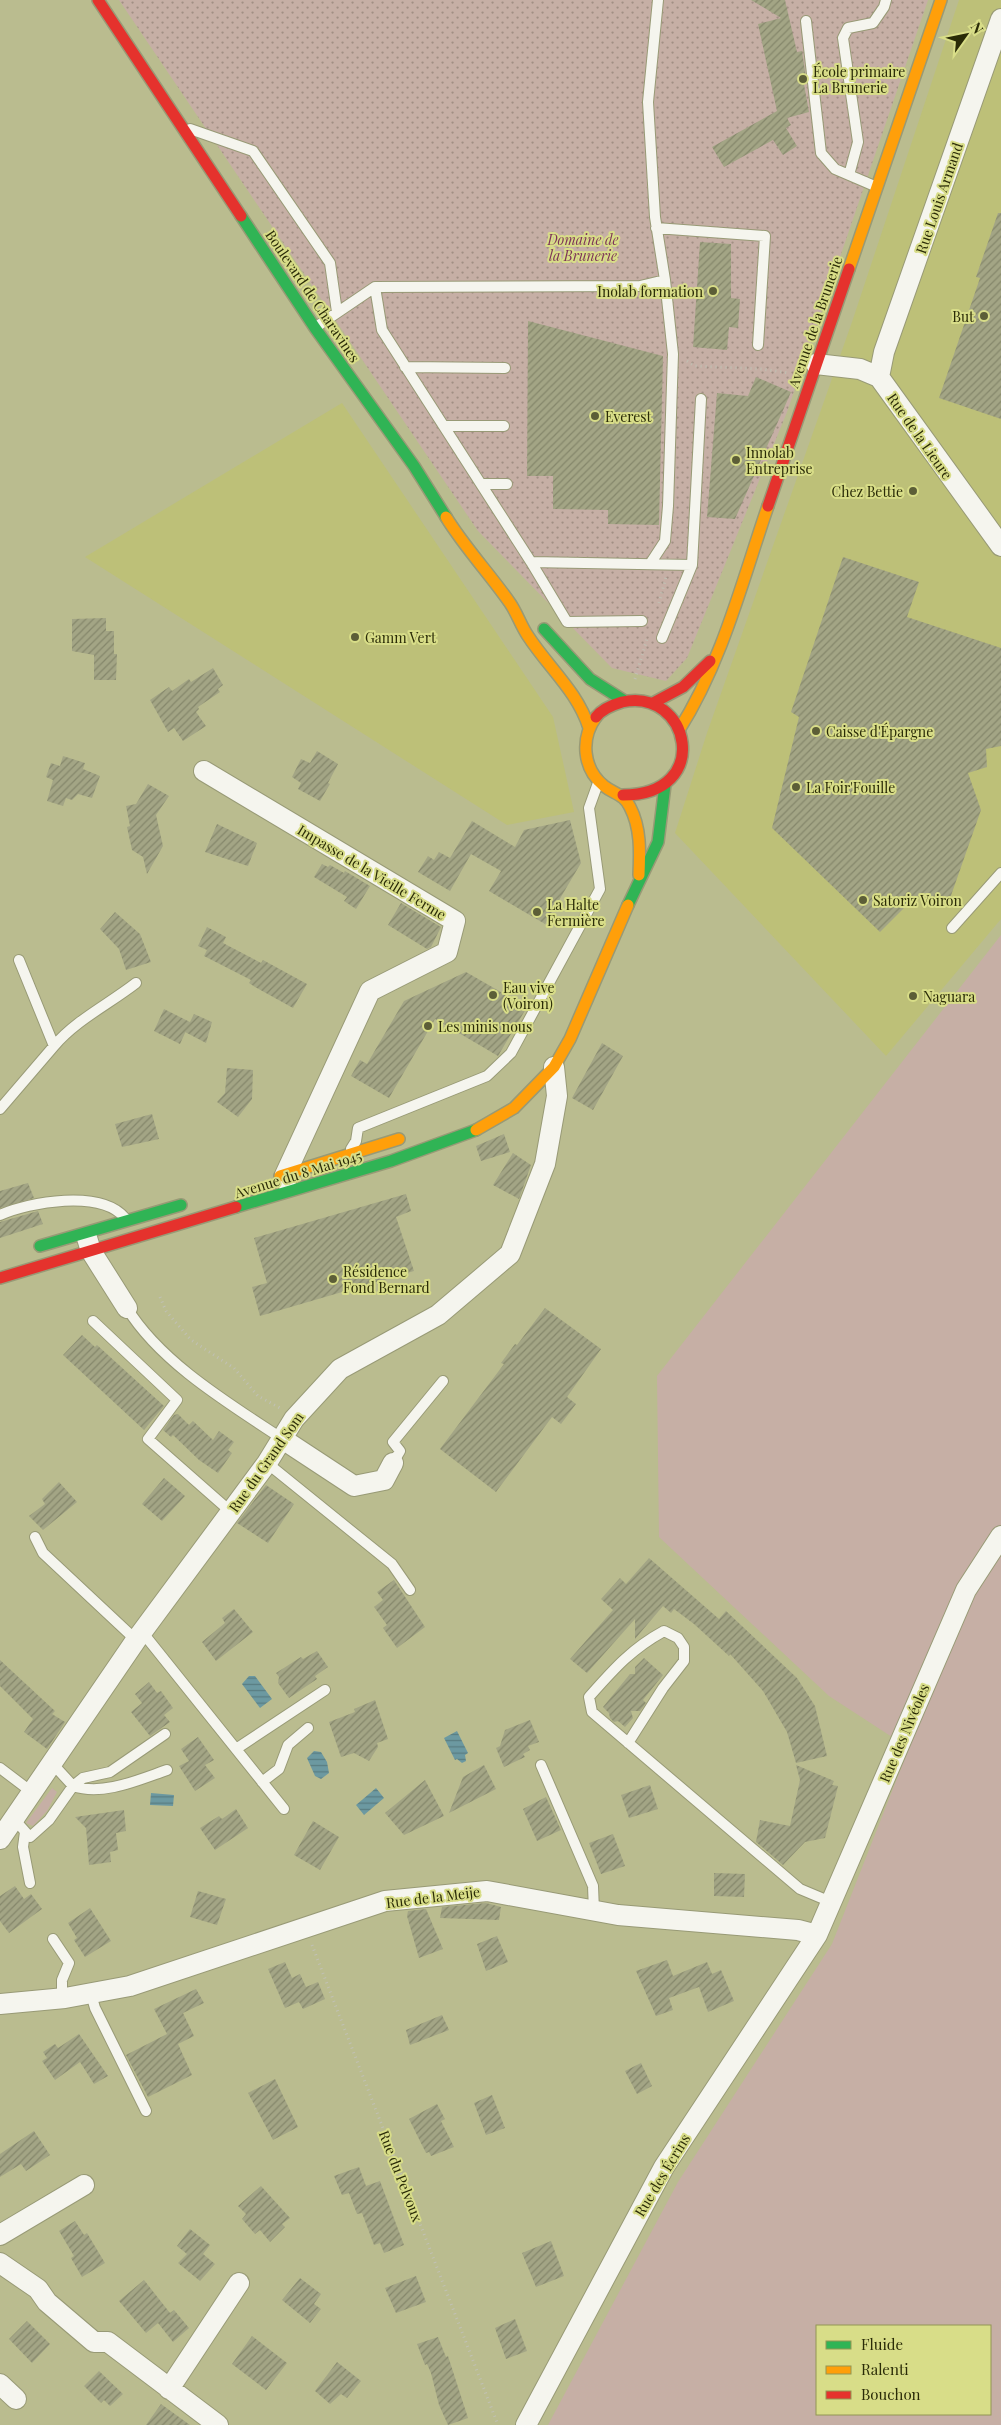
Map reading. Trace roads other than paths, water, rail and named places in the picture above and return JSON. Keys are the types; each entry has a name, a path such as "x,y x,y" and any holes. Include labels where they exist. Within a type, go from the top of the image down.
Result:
{"main road":[{"name":"Boulevard de Charavines","path":"98,0 315,328 414,466 459,538 511,604 528,636 575,698 584,712 589,728"},
{"name":"Avenue de la Brunerie","path":"679,730 699,698 718,653 941,0"},
{"name":"Boulevard de Charavines","path":"511,604 540,623 575,664 610,694 624,700"},
{"name":"Avenue de la Brunerie","path":"654,703 683,687 718,653"},
{"path":"639,699 654,703 669,714 679,730 682,758 678,768 665,785 652,793 638,797 623,796 598,782 590,770 585,742 589,728 603,710 624,700 639,699"},
{"path":"639,879 654,855 658,838 660,803 665,785"},
{"path":"623,796 630,806 637,824 640,850 639,879"},
{"name":"Avenue du 8 Mai 1945","path":"280,1183 338,1179 480,1128 514,1108 554,1067 570,1039 639,879"},
{"name":"Avenue du 8 Mai 1945","path":"518,1087 570,1039"},
{"name":"Avenue du 8 Mai 1945","path":"28,1250 89,1242 280,1183 349,1154 412,1134"},
{"name":"Avenue du 8 Mai 1945","path":"0,1278 53,1260 127,1220 192,1202"}],"street":[{"name":"Rue Louis Armand","path":"879,377 884,352 1001,19"},
{"path":"816,364 860,369 879,377"},
{"name":"Rue de la Lieure","path":"879,377 1001,546"},
{"name":"Impasse de la Vieille Ferme","path":"204,771 455,921 447,952 370,991 280,1183"},
{"name":"Rue du Grand Som","path":"0,1839 20,1825 33,1793 52,1763 140,1637 267,1463 280,1438 294,1419 340,1369 438,1315 510,1254 545,1164 557,1096 554,1067"},
{"path":"89,1242 127,1308"},
{"path":"280,1438 354,1486 384,1480 393,1463"},
{"name":"Rue des Nivéoles","path":"817,1935 966,1590 1001,1536"},
{"name":"Rue de la Meije","path":"0,2004 91,1994 130,1986 385,1901 487,1891 618,1915 798,1930 817,1935"},
{"name":"Rue des Écrins","path":"526,2425 664,2167 817,1935"},
{"path":"0,2235 84,2185"},
{"path":"0,2263 38,2289 47,2302 94,2342 108,2342 218,2425"},
{"path":"169,2389 239,2283"},
{"path":"0,2384 16,2399"}],"lane":[{"path":"650,564 665,542 673,354 665,280 656,228 648,102 658,0"},
{"path":"849,175 858,142 843,38 848,28 873,23 884,7 886,0"},
{"path":"806,21 822,153 836,170 877,187"},
{"path":"181,125 253,151 330,263 337,312"},
{"path":"656,228 765,236 758,345"},
{"path":"315,328 375,287 640,286 665,280"},
{"path":"375,287 382,330 531,562 567,622 642,621"},
{"path":"405,366 504,368"},
{"path":"662,638 692,565 701,399"},
{"path":"444,426 504,426"},
{"path":"481,484 507,484"},
{"path":"531,562 692,565"},
{"path":"338,1179 356,1141 358,1128 487,1076 511,1054 600,889 589,808 598,782"},
{"path":"952,928 1001,873"},
{"path":"19,960 54,1046"},
{"path":"0,1109 68,1029 112,1001 136,982"},
{"path":"0,1215 14,1209 55,1200 87,1202 108,1208 122,1215 127,1220"},
{"path":"127,1308 140,1330 209,1390 280,1438"},
{"path":"93,1321 177,1400 148,1439 231,1512"},
{"path":"393,1463 400,1452 393,1442 443,1380"},
{"path":"267,1463 392,1564 410,1590"},
{"path":"35,1537 44,1553 140,1637 236,1749 284,1809"},
{"path":"628,1742 663,1688 684,1660 684,1647 678,1638 664,1631 643,1642 626,1656 589,1697 592,1712 800,1889 831,1902"},
{"path":"236,1749 325,1690"},
{"path":"262,1782 279,1769 288,1746 308,1728"},
{"path":"20,1825 30,1837 49,1820 73,1786 83,1778 110,1772 165,1734"},
{"path":"52,1763 73,1786 84,1790 122,1786 167,1770"},
{"path":"541,1765 594,1886 594,1911"},
{"path":"0,1768 33,1793"},
{"path":"20,1825 30,1883"},
{"path":"53,1939 68,1963 62,1980 62,1998"},
{"path":"91,1994 94,2008 146,2110"}],"water":[{"path":"249,1676 255,1676 272,1699 260,1708 242,1684"},
{"path":"457,1731 468,1753 465,1755 466,1761 462,1763 457,1759 455,1760 444,1738"},
{"path":"314,1751 321,1752 327,1762 329,1773 321,1779 315,1776 307,1758"},
{"path":"376,1788 384,1798 364,1815 356,1805"},
{"path":"151,1793 174,1795 173,1806 150,1805"}],"place":[{"name":"École primaire La Brunerie","path":"803,79"},
{"name":"Inolab formation","path":"713,291"},
{"name":"But","path":"984,316"},
{"name":"Everest","path":"595,416"},
{"name":"Innolab Entreprise","path":"736,460"},
{"name":"Chez Bettie","path":"913,491"},
{"name":"Gamm Vert","path":"355,637"},
{"name":"Caisse d'Épargne","path":"816,731"},
{"name":"La Foir'Fouille","path":"796,787"},
{"name":"Satoriz Voiron","path":"863,900"},
{"name":"La Halte Fermière","path":"537,912"},
{"name":"Eau vive (Voiron)","path":"493,995"},
{"name":"Naguara","path":"913,996"},
{"name":"Les minis nous","path":"428,1026"},
{"name":"Résidence Fond Bernard","path":"333,1279"}],"park label":[{"name":"Domaine de la Brunerie","path":"583,248"}]}
